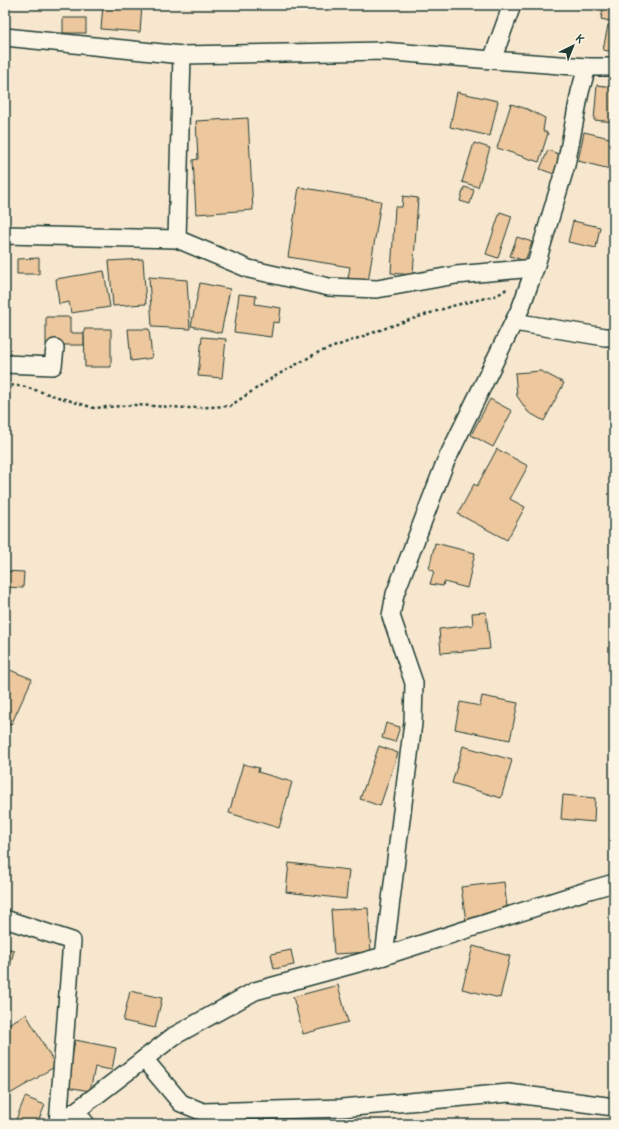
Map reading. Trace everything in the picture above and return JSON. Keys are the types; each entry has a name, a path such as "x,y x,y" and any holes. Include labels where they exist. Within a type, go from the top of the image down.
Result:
{"street":[{"path":"492,60 512,5"},
{"path":"5,37 182,55 382,51 587,67 614,67"},
{"path":"177,239 182,55"},
{"path":"384,956 413,723 414,683 391,616 395,594 446,463 521,307 535,268 566,165 580,92 587,67"},
{"path":"5,235 177,239 249,268 329,287 377,288 456,275 535,268"},
{"path":"514,322 605,337 614,337"},
{"path":"5,364 53,366 55,348"},
{"path":"62,1124 81,1118 144,1059 174,1036 255,991 384,956 614,883"},
{"path":"5,920 72,941 58,1124"},
{"path":"144,1059 181,1103 203,1112 342,1108 509,1093 614,1106"}],"path":[{"path":"5,385 22,386 94,408 135,405 188,408 230,406 272,378 317,353 452,306 498,295 511,286"}],"building":[{"path":"103,5 142,5 140,32 101,29"},
{"path":"604,5 614,5 614,22 601,19"},
{"path":"63,18 86,18 86,33 63,33"},
{"path":"608,25 614,26 614,52 603,50"},
{"path":"597,85 614,87 614,122 594,120"},
{"path":"457,92 498,101 490,136 450,127"},
{"path":"511,104 527,109 545,118 543,131 548,133 539,162 497,148"},
{"path":"248,118 253,210 196,214 193,160 198,159 196,121"},
{"path":"584,132 614,139 614,170 578,161"},
{"path":"474,143 490,148 478,187 462,182"},
{"path":"548,150 561,155 554,174 540,169"},
{"path":"299,187 381,201 368,282 348,278 350,267 288,257"},
{"path":"464,187 474,190 470,204 460,201"},
{"path":"403,196 418,198 413,275 391,273 395,207 402,207"},
{"path":"500,212 512,216 498,258 486,254"},
{"path":"573,221 600,227 596,248 568,242"},
{"path":"517,237 532,242 525,261 510,256"},
{"path":"39,258 39,274 17,274 17,259"},
{"path":"143,259 146,304 113,306 109,261"},
{"path":"104,271 110,307 71,313 69,302 59,304 56,279"},
{"path":"149,277 187,280 190,329 152,327"},
{"path":"200,283 230,289 221,333 191,326"},
{"path":"239,294 256,296 255,304 281,308 279,323 273,322 271,337 234,332"},
{"path":"46,317 70,317 70,333 84,333 84,345 46,345"},
{"path":"84,329 111,329 111,367 85,367"},
{"path":"128,329 149,329 152,358 131,361"},
{"path":"202,337 226,339 222,378 198,376"},
{"path":"541,371 564,383 544,421 528,412 517,396 515,373"},
{"path":"490,399 512,411 493,447 471,435"},
{"path":"497,449 528,466 510,499 525,507 507,540 458,514 474,484 477,486"},
{"path":"435,543 475,553 467,588 444,582 443,586 430,584 434,571 429,569"},
{"path":"5,571 24,572 23,588 5,587"},
{"path":"486,612 490,649 441,653 439,629 473,625 472,613"},
{"path":"10,670 32,679 11,725 5,723 5,683"},
{"path":"482,696 518,703 510,740 455,729 460,702 480,706"},
{"path":"386,723 400,727 395,742 382,738"},
{"path":"379,746 398,753 380,806 360,799"},
{"path":"463,746 512,760 501,798 452,783"},
{"path":"243,764 259,768 258,772 292,782 279,828 229,813"},
{"path":"563,795 595,798 594,822 561,819"},
{"path":"289,863 349,870 346,899 286,892"},
{"path":"504,882 508,915 466,921 461,887"},
{"path":"368,908 371,952 334,954 331,910"},
{"path":"610,920 614,920 614,943"},
{"path":"473,946 510,956 500,998 462,989"},
{"path":"5,948 14,950 5,988"},
{"path":"291,950 294,965 274,969 271,954"},
{"path":"338,985 348,1022 303,1034 293,997"},
{"path":"130,991 162,998 155,1028 123,1021"},
{"path":"26,1014 56,1066 8,1095 5,1090 5,1066 8,1064 5,1059 5,1026"},
{"path":"75,1040 116,1048 112,1070 95,1067 90,1091 67,1087"},
{"path":"25,1097 45,1105 37,1124 21,1124 15,1122"}]}
